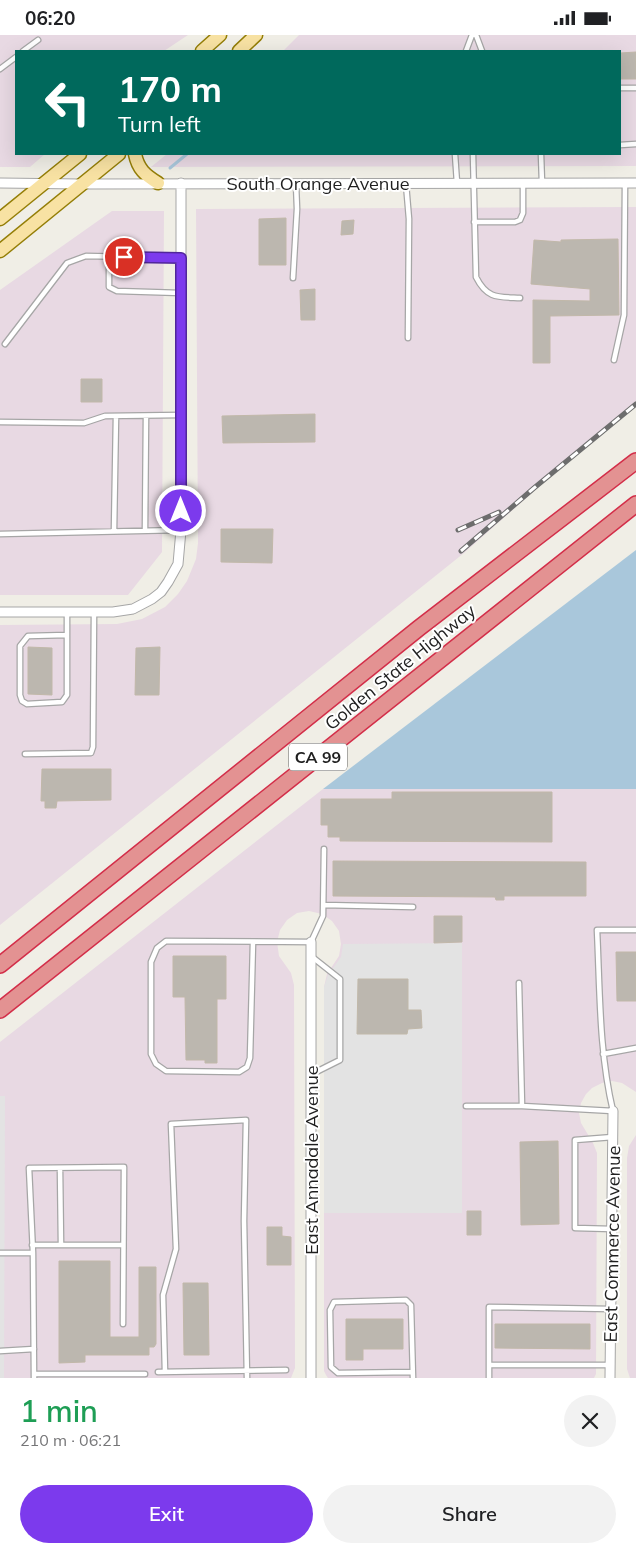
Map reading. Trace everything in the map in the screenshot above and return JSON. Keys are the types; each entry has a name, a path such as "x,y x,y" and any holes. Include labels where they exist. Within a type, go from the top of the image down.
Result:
{"highway":[{"name":"Golden State Highway","path":"0,965 420,628 636,461"},
{"name":"Golden State Highway","path":"0,1009 636,503"}],"main road":[{"path":"203,50 220,35"},
{"path":"240,50 256,35"},
{"path":"0,219 79,155"},
{"path":"0,251 118,155"},
{"path":"135,155 140,169 158,183"}],"street":[{"name":"South Orange Avenue","path":"0,183 636,183"},
{"path":"0,612 94,612 133,609 161,592 178,564 181,530 181,183"},
{"name":"East Annadale Avenue","path":"311,942 311,1378"},
{"name":"East Commerce Avenue","path":"610,1378 613,1111"}],"lane":[{"path":"466,50 472,35"},
{"path":"476,35 482,50"},
{"path":"24,50 38,41"},
{"path":"0,69 15,58"},
{"path":"621,88 636,88"},
{"path":"621,145 636,144"},
{"path":"455,155 457,183"},
{"path":"473,155 476,277 480,286 494,297 520,298"},
{"path":"541,155 542,183"},
{"path":"294,278 297,209 296,183"},
{"path":"406,183 409,219 408,338"},
{"path":"474,222 515,222 520,220 523,213 523,183"},
{"path":"614,360 624,315 625,183"},
{"path":"5,344 67,263 86,256 181,258"},
{"path":"109,256 109,287 117,291 181,293"},
{"path":"145,531 146,415"},
{"path":"0,422 84,423 105,416 181,415"},
{"path":"114,531 116,416"},
{"path":"0,534 181,530"},
{"path":"67,612 67,635 67,695 62,702 27,704 22,701 20,695 20,646 22,641 28,636 67,635"},
{"path":"25,754 91,753 93,747 94,612"},
{"path":"252,942 250,1058 247,1067 239,1072 166,1071 156,1064 151,1054 151,962 157,948 166,941 311,942 323,916 324,849"},
{"path":"324,905 413,907"},
{"path":"466,1106 522,1106 613,1111 607,1086 603,1054 597,930 636,930"},
{"path":"311,956 340,979 340,1060 311,1075"},
{"path":"519,983 522,1106"},
{"path":"603,1054 636,1048"},
{"path":"165,1372 163,1295 176,1249 171,1124 246,1120 244,1221 247,1378"},
{"path":"612,1229 575,1228 575,1140 613,1137"},
{"path":"123,1324 124,1167 29,1168 33,1253 34,1376 145,1374"},
{"path":"60,1168 61,1245"},
{"path":"32,1245 123,1245"},
{"path":"0,1253 33,1253"},
{"path":"412,1372 338,1373 331,1367 330,1309 334,1302 406,1301 411,1305 413,1378"},
{"path":"489,1378 489,1307 611,1309"},
{"path":"0,1351 34,1349"},
{"path":"489,1365 610,1365"},
{"path":"158,1372 286,1370"}],"shaded area":[{"path":"0,35 188,35 166,50 15,50 15,155 44,155 30,167 0,167"},
{"path":"299,35 636,35 636,166 151,167 166,155 621,155 621,50 284,50"},
{"path":"636,207 636,401 464,553 0,925 0,625 117,624 142,619 165,607 178,594 187,581 196,559 198,543 196,209"},
{"path":"112,211 164,211 162,552 128,595 0,595 0,290"},
{"path":"323,789 636,789 636,1092 622,1083 612,1081 602,1083 592,1088 586,1094 581,1103 579,1113 581,1123 597,1153 596,1374 594,1378 328,1378 326,1375 324,1371 324,987 327,974 339,956 341,944 339,931 332,921 322,914 309,911 297,913 287,920 280,930 277,942 279,956 291,973 294,985 295,1368 291,1378 0,1378 0,1042"},
{"path":"462,943 462,1213 324,1213 324,987 328,975 341,957 343,944"},
{"path":"0,1096 5,1096 4,1378 0,1378"},
{"path":"636,1135 636,1378 630,1378 627,1369 627,1158 629,1146"}],"water":[{"path":"636,550 636,789 323,789"}],"building":[{"path":"636,52 636,79 621,79 621,53"},
{"path":"286,218 286,265 259,265 259,219"},
{"path":"354,220 353,234 341,235 342,221"},
{"path":"618,239 619,315 550,316 550,363 533,363 533,300 590,301 590,289 531,284 534,240 561,242 561,240"},
{"path":"315,289 315,320 301,320 300,290"},
{"path":"81,379 102,379 102,402 81,402"},
{"path":"315,414 315,442 223,443 222,416"},
{"path":"221,529 273,529 272,563 221,562"},
{"path":"28,647 52,648 52,695 28,694"},
{"path":"160,647 159,695 135,695 136,648"},
{"path":"42,769 111,769 111,800 57,801 56,808 45,808 45,801 41,801"},
{"path":"392,792 552,792 552,842 340,841 340,837 328,837 328,825 321,825 321,799 392,799"},
{"path":"333,861 586,862 586,896 504,896 504,900 496,900 495,897 333,896"},
{"path":"434,916 462,916 462,942 434,943"},
{"path":"616,952 636,952 636,1001 617,1001"},
{"path":"173,956 226,956 226,999 217,999 217,1063 205,1063 205,1060 186,1060 185,997 173,997"},
{"path":"358,979 408,979 408,1010 421,1010 422,1028 408,1029 407,1034 357,1034"},
{"path":"558,1141 559,1224 521,1225 520,1142"},
{"path":"467,1211 481,1211 481,1235 467,1235"},
{"path":"267,1227 282,1227 282,1236 291,1237 291,1265 267,1265"},
{"path":"59,1261 110,1261 110,1337 139,1337 139,1267 156,1267 156,1344 154,1347 149,1347 149,1355 85,1355 85,1362 59,1363"},
{"path":"183,1283 208,1283 209,1355 184,1355"},
{"path":"346,1319 403,1319 403,1349 363,1349 363,1360 346,1360"},
{"path":"495,1324 590,1324 590,1349 495,1348"}],"waterway":[{"path":"170,168 186,155"}],"railway":[{"path":"461,551 636,404"},
{"path":"458,530 499,512"}],"route":[{"path":"124,257 181,258 181,511"}]}
